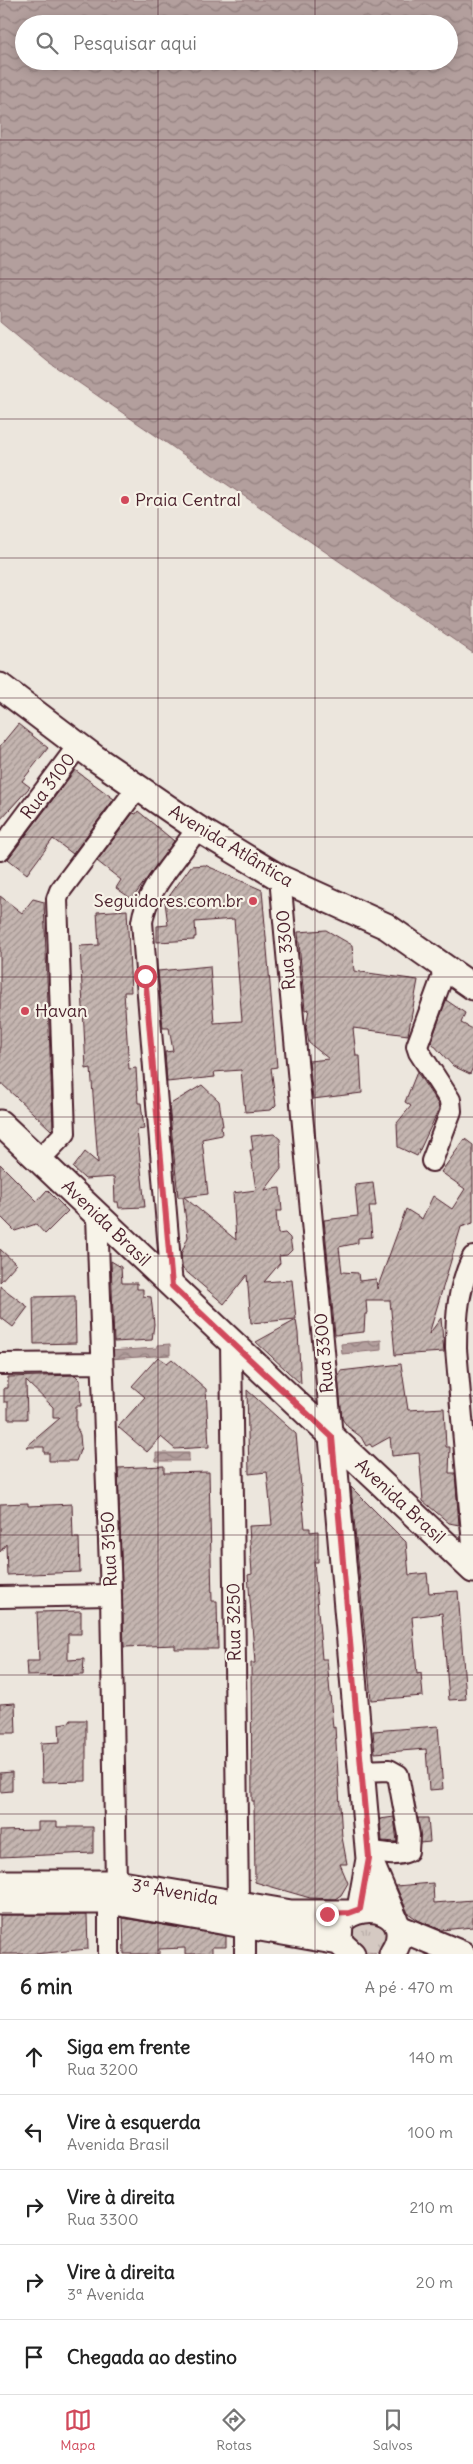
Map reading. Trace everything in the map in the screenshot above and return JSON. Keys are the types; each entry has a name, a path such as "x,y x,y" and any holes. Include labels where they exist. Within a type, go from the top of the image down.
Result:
{"main road":[{"name":"Avenida Atlântica","path":"0,686 78,746 197,828 280,878 370,917 473,987"},
{"name":"Avenida Brasil","path":"0,1123 473,1570"},
{"name":"Rua 3300","path":"332,1437 368,1854 397,1924"},
{"name":"Rua 3300","path":"346,1948 340,1922 354,1911 368,1854"},
{"name":"3ª Avenida","path":"0,1883 113,1892 241,1914 346,1948"},
{"name":"3ª Avenida","path":"0,1901 113,1892"},
{"name":"3ª Avenida","path":"241,1914 310,1915 354,1911 380,1912 397,1924"},
{"path":"392,1954 399,1938 397,1924"},
{"path":"397,1924 462,1954"}],"street":[{"name":"Rua 3100","path":"0,850 78,746"},
{"path":"39,1160 65,1133 56,899 137,788"},
{"path":"172,1286 142,922 144,908 158,884 197,828"},
{"name":"Rua 3300","path":"280,878 332,1437"},
{"path":"432,1161 451,1111 450,1100 418,1052 417,1046 446,967"},
{"name":"Rua 3150","path":"97,1216 111,1595 113,1892 109,1954"},
{"path":"473,1257 462,1280 466,1304 456,1349 473,1545"},
{"name":"Rua 3250","path":"231,1342 241,1914 245,1954"},
{"path":"0,1364 101,1363"},
{"path":"0,1596 111,1595"},
{"path":"361,1770 389,1770 398,1775 409,1835 408,1851 402,1854 368,1854"}],"green space":[{"path":"355,1918 388,1923 388,1951 368,1952 350,1946 347,1923"}],"water":[{"path":"0,0 473,0 473,653 47,361 0,322"},
{"path":"381,1340 381,1350 342,1354 341,1344"},
{"path":"170,1344 170,1355 109,1359 108,1351 157,1348 157,1345"},
{"path":"156,1453 189,1453 189,1461 156,1461"}],"building":[{"path":"18,724 48,748 22,781 30,787 0,820 0,746"},
{"path":"75,770 114,799 73,854 53,839 27,874 8,859"},
{"path":"138,811 174,841 132,899 116,888 121,880 97,861 133,813 136,814"},
{"path":"205,865 262,890 277,1067 271,1068 276,1105 271,1110 245,1112 241,1070 214,1072 215,1077 167,1082 165,1052 173,1051 169,1028 163,1028 158,971 210,966 214,1023 242,1021 234,919 195,922 196,937 194,937 194,940 157,942 157,926 168,925 165,902 191,866"},
{"name":"Havan","path":"0,896 22,913 33,899 44,902 53,1128 51,1130 0,1082"},
{"path":"127,910 131,992 124,992 129,1069 136,1068 138,1103 141,1103 144,1129 137,1130 145,1207 119,1208 118,1202 115,1202 114,1177 85,1179 73,1168 85,1152 98,1163 91,1068 86,1069 80,946 99,945 97,912"},
{"path":"326,930 352,945 354,971 418,980 408,1035 353,1028 356,1056 360,1056 362,1093 313,1099 309,1061 329,1059 309,1043 306,1027 309,1009 305,1010 298,932"},
{"path":"446,1000 465,1013 461,1023 473,1029 473,1067 470,1074 453,1066 431,1042"},
{"path":"417,1072 438,1104 439,1109 417,1156 398,1147 397,1123 411,1106 405,1102"},
{"path":"202,1085 219,1101 223,1126 221,1126 222,1135 202,1139 208,1194 184,1197 236,1240 233,1193 256,1190 250,1150 253,1150 251,1136 274,1134 280,1139 281,1169 265,1190 280,1188 282,1211 276,1211 278,1234 285,1233 290,1238 292,1250 287,1255 279,1256 280,1263 264,1282 292,1280 296,1319 251,1323 247,1275 224,1304 182,1268 181,1254 188,1237 183,1197 178,1197 169,1105"},
{"path":"465,1139 473,1145 473,1223 461,1227 429,1334 441,1318 444,1352 395,1355 390,1300 366,1300 367,1314 365,1314 364,1332 335,1335 324,1220 358,1216 355,1185 373,1183 376,1206 369,1206 372,1237 358,1238 358,1243 339,1247 342,1272 358,1273 359,1281 376,1279 377,1289 406,1209 422,1219 433,1196 452,1209 465,1189 441,1172"},
{"path":"0,1164 37,1201 47,1190 68,1211 45,1234 36,1224 15,1231 0,1216"},
{"path":"0,1249 16,1264 0,1282"},
{"path":"111,1261 121,1267 122,1283 137,1283 137,1289 143,1289 143,1296 151,1297 154,1324 152,1340 114,1342"},
{"path":"0,1286 28,1307 13,1327 0,1317"},
{"path":"75,1296 76,1343 34,1344 33,1297"},
{"path":"296,1320 298,1333 301,1384 256,1342"},
{"path":"158,1357 167,1363 172,1359 206,1389 209,1447 175,1449 161,1437 147,1452 118,1427 145,1397 132,1386"},
{"path":"401,1364 408,1410 444,1408 446,1447 450,1447 449,1473 455,1473 459,1525 449,1523 423,1501 419,1453 392,1456 390,1437 372,1447 370,1444 366,1446 361,1437 348,1427 342,1419 338,1376 340,1371"},
{"path":"75,1375 80,1380 81,1406 76,1406 76,1426 80,1435 81,1447 76,1461 49,1461 49,1453 44,1453 44,1447 26,1447 60,1418 53,1418 53,1407 26,1381 27,1419 8,1419 8,1402 4,1402 4,1388 8,1388 8,1377"},
{"path":"247,1390 296,1434 305,1528 310,1528 310,1532 318,1531 318,1562 314,1562 322,1659 327,1659 333,1728 335,1727 342,1837 347,1864 340,1864 348,1883 341,1895 335,1899 310,1898 255,1882 254,1801 252,1801 251,1663 255,1663 248,1575 252,1574 249,1526 272,1525 267,1472 249,1474"},
{"path":"164,1466 164,1473 209,1472 212,1601 217,1601 218,1649 175,1649 175,1645 124,1647 118,1468"},
{"path":"351,1487 406,1542 409,1575 427,1573 429,1593 458,1591 466,1699 449,1700 442,1613 412,1617 417,1674 421,1673 423,1696 371,1700"},
{"path":"28,1503 28,1506 72,1504 73,1538 79,1538 80,1572 7,1575 6,1544 0,1552 0,1504"},
{"path":"81,1611 81,1634 68,1634 68,1660 84,1659 83,1675 27,1676 26,1661 39,1661 37,1612"},
{"path":"15,1703 16,1733 0,1733 0,1704"},
{"path":"70,1720 86,1720 86,1781 42,1782 41,1743 60,1742 59,1724 70,1722"},
{"path":"438,1726 443,1789 429,1790 426,1749 375,1753 373,1731"},
{"path":"12,1772 12,1791 0,1792 0,1773"},
{"path":"394,1817 397,1842 382,1841 380,1819"},
{"path":"418,1818 428,1818 430,1842 420,1843"},
{"path":"38,1822 57,1822 57,1827 93,1827 93,1853 0,1857 0,1831 38,1830"},
{"path":"433,1883 434,1903 473,1900 473,1927 441,1930 418,1920 408,1913 396,1886"},
{"path":"0,1915 87,1915 88,1949 34,1954 0,1954"},
{"path":"123,1918 226,1936 226,1947 212,1947 212,1954 185,1954 185,1948 159,1949 159,1954 124,1954"}],"place":[{"name":"Praia Central","path":"125,500"},
{"name":"Seguidores.com.br","path":"253,901"},
{"name":"Havan","path":"25,1011"}],"route":[{"path":"145,976 172,1286 332,1437 369,1858 360,1909 349,1913 327,1914"}]}
